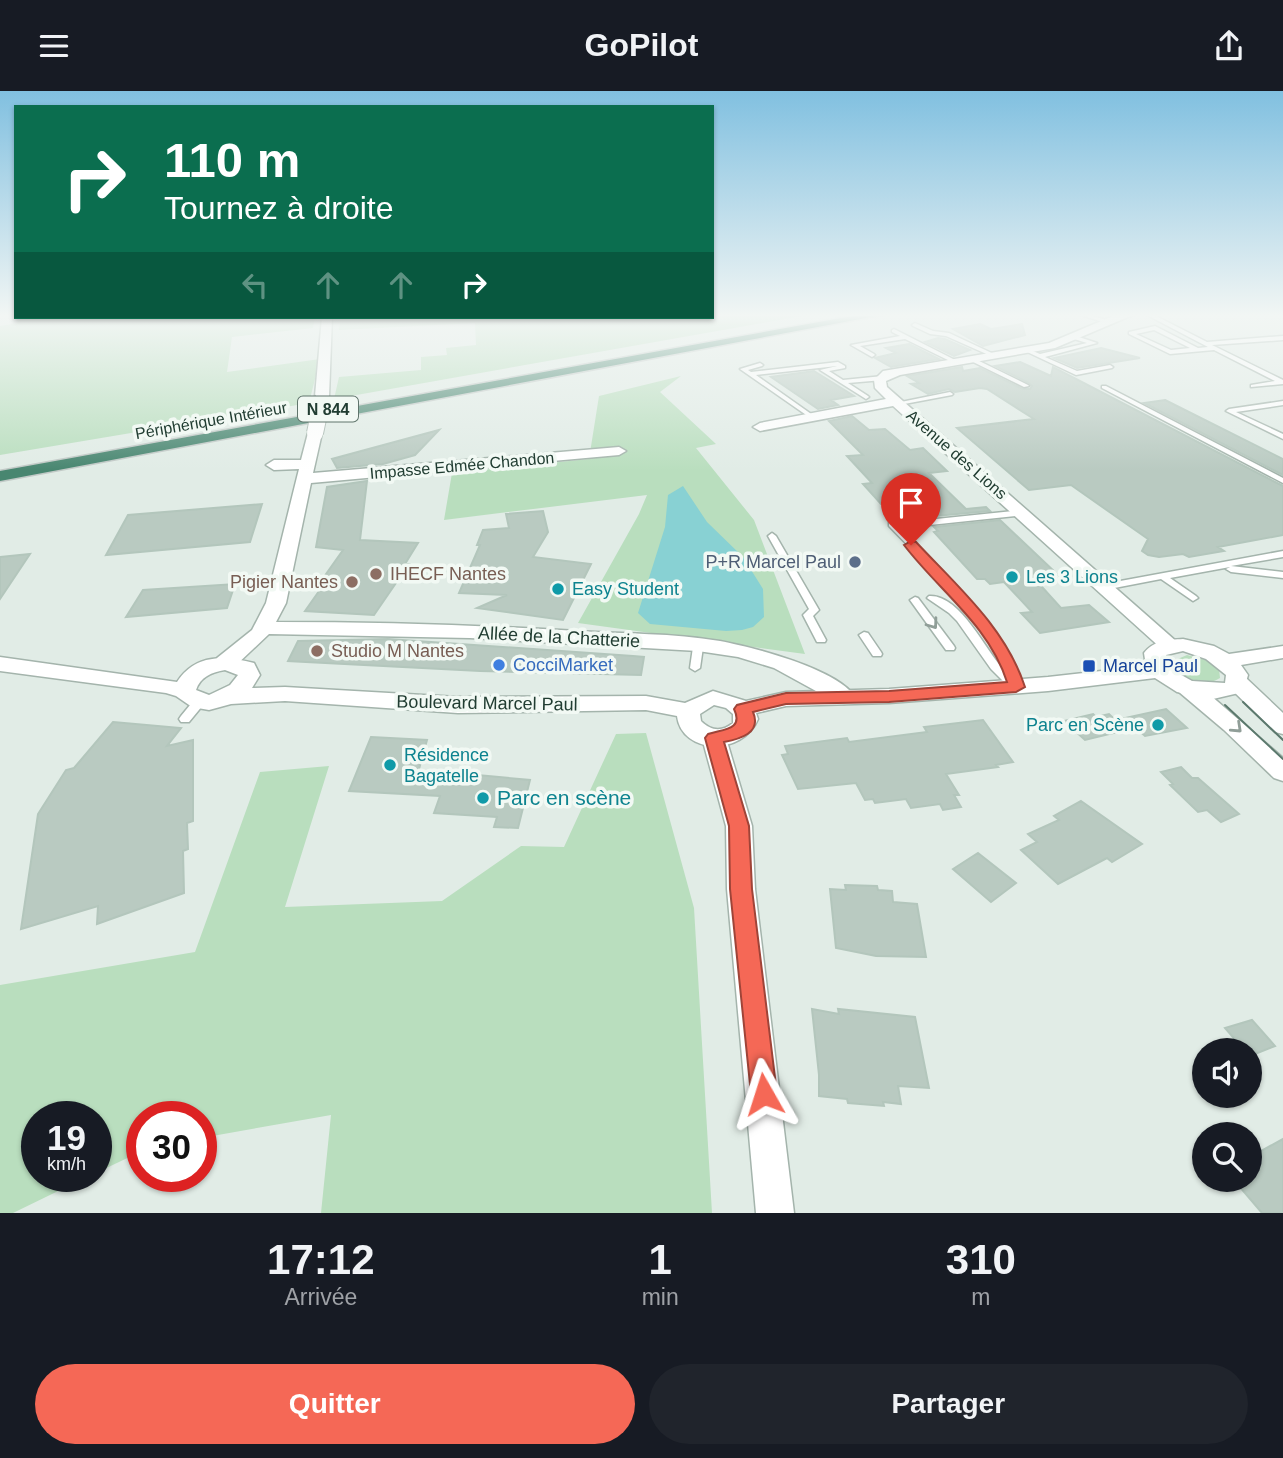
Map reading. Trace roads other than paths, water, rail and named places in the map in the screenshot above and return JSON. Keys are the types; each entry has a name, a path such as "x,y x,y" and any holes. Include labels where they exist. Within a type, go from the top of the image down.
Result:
{"highway":[{"name":"N 844","path":"0,468 562,366"},
{"name":"Périphérique Intérieur","path":"0,476 598,366"}],"street":[{"path":"225,663 263,628 276,603 315,433 324,366"},
{"path":"883,378 900,371 927,366"},
{"name":"Avenue des Lions","path":"883,378 880,380 881,388 1170,646"},
{"path":"760,427 898,402"},
{"name":"Impasse Edmée Chandon","path":"274,465 306,471 619,451"},
{"name":"Allée de la Chatterie","path":"263,628 389,627 696,657 757,655 816,678 844,697"},
{"path":"1160,671 1154,656 1159,649 1170,646 1200,649 1226,661 1236,672 1238,683 1283,726"},
{"path":"1226,661 1283,652"},
{"path":"189,704 187,682 196,673 225,663 246,668 249,675 247,683 228,697"},
{"path":"0,664 167,686 189,704"},
{"path":"743,709 786,699 1016,687 1160,671 1187,687 1223,715 1283,772"},
{"name":"Boulevard Marcel Paul","path":"247,683 285,694"},
{"path":"1187,687 1220,692 1232,689 1238,683"},
{"name":"Boulevard Marcel Paul","path":"189,704 228,697 285,694 458,705 646,703 689,712"},
{"path":"713,698 725,699 743,709 747,717 745,726 739,733 714,738 692,728 688,720 694,705 713,698"},
{"path":"714,738 739,826 741,889 775,1213"}],"lane":[{"path":"754,366 743,369 812,417"},
{"path":"751,375 780,368 800,370 823,366"},
{"path":"842,366 823,370 866,397"},
{"path":"979,366 1026,386"},
{"path":"1062,366 1076,373 1110,367"},
{"path":"1253,366 1283,382"},
{"path":"841,382 883,378"},
{"path":"1253,386 1283,382"},
{"path":"1104,387 1283,481"},
{"path":"898,402 950,394"},
{"path":"1283,403 1229,411 1283,437"},
{"path":"914,530 917,524 1023,513"},
{"path":"892,524 976,615 1008,661 1016,687"},
{"path":"772,536 814,610 808,615 821,640"},
{"path":"1104,587 1222,568 1283,554"},
{"path":"1222,568 1283,575"},
{"path":"1165,577 1193,598"},
{"path":"932,599 951,609 994,667 1016,687"},
{"path":"915,600 950,647"},
{"path":"972,634 986,631"},
{"path":"864,635 877,655"}],"water":[{"path":"683,486 707,522 743,557 763,589 764,617 753,627 726,631 650,624 638,613 665,527 668,495"}],"tram line":[{"path":"1243,702 1283,740"},
{"path":"1225,705 1283,759"}],"place":[{"name":"P+R Marcel Paul","path":"855,562"},
{"name":"IHECF Nantes","path":"376,574"},
{"name":"Les 3 Lions","path":"1012,577"},
{"name":"Pigier Nantes","path":"352,582"},
{"name":"Easy Student","path":"558,589"},
{"name":"Studio M Nantes","path":"317,651"},
{"name":"CocciMarket","path":"499,665"},
{"name":"Marcel Paul","path":"1089,666"},
{"name":"Parc en Scène","path":"1158,725"},
{"name":"Résidence Bagatelle","path":"390,765"},
{"name":"Parc en scène","path":"483,798"}]}
